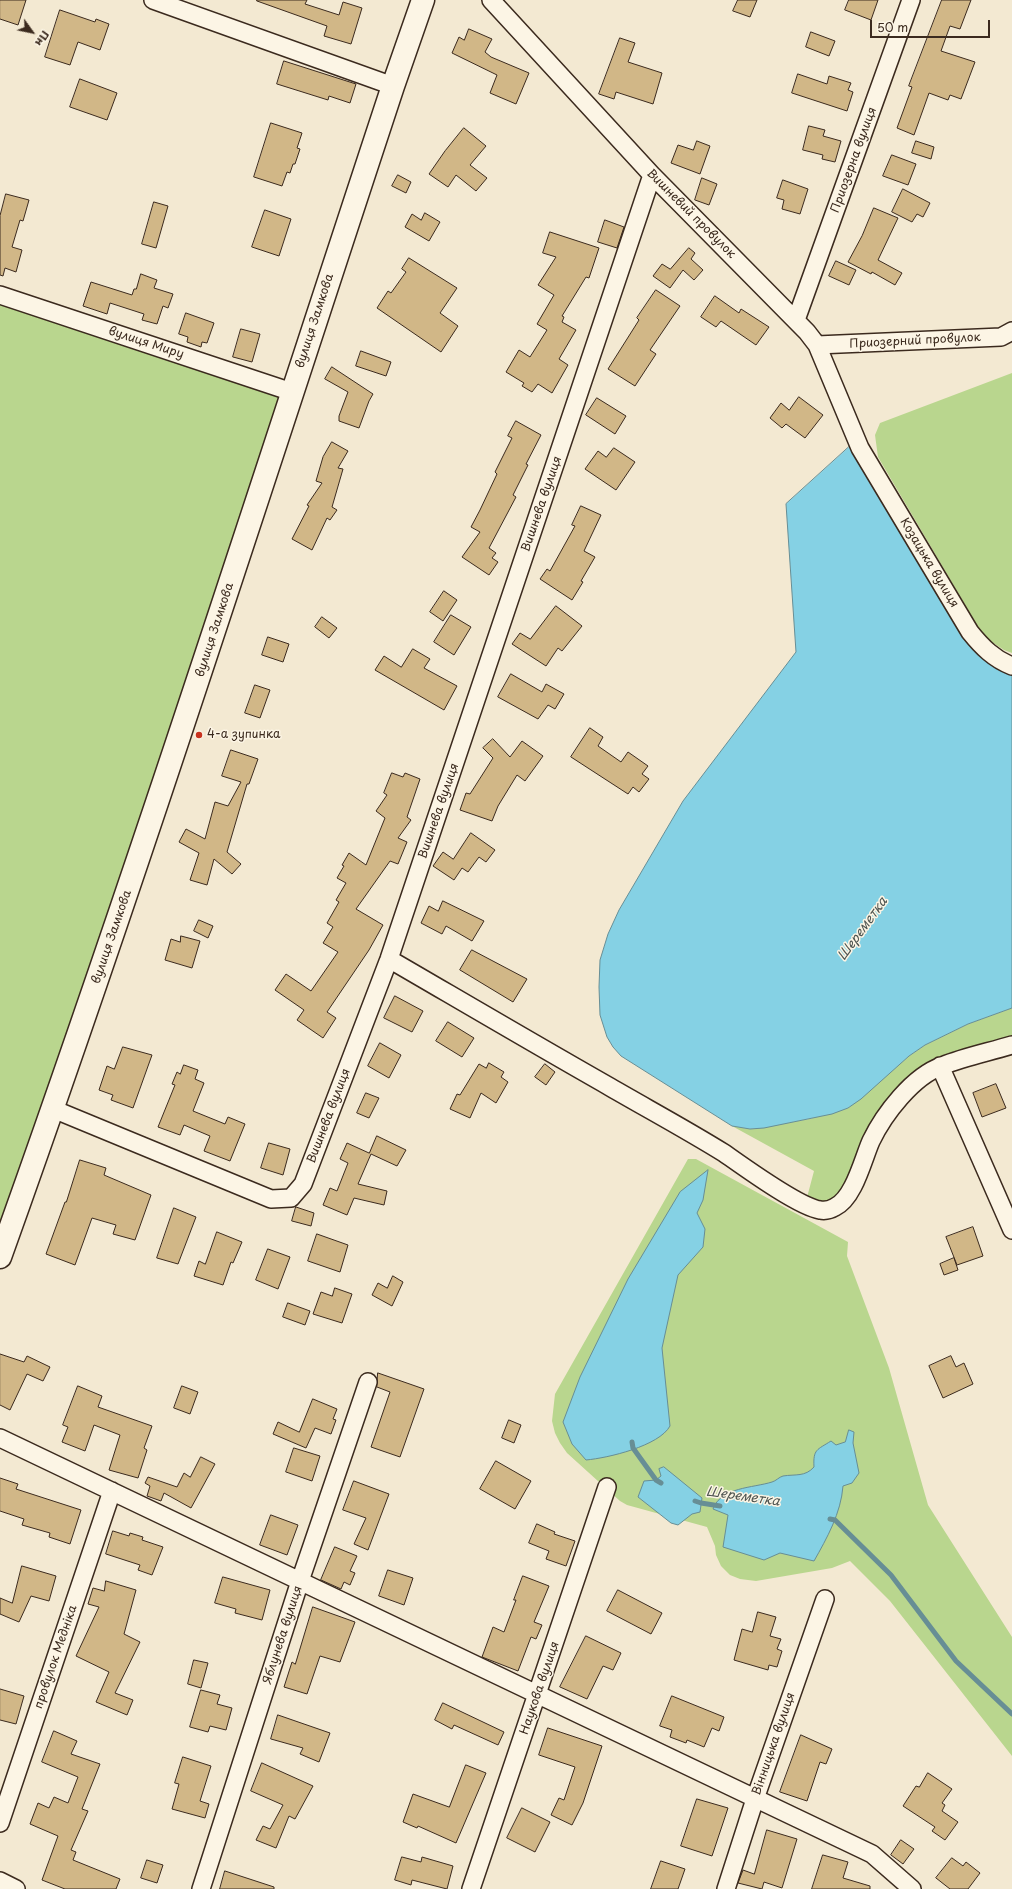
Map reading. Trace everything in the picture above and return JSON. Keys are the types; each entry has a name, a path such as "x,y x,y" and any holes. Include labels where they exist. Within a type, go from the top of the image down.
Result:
{"street":[{"path":"153,0 393,86"},
{"name":"вулиця Замкова","path":"0,1257 53,1108 180,738 292,392 423,0"},
{"name":"Вишневий провулок","path":"491,0 652,175 796,320 817,345 860,448"},
{"name":"Приозерна вулиця","path":"796,320 911,0"},
{"name":"Вишнева вулиця","path":"53,1108 271,1199 291,1198 303,1184 389,959 652,175"},
{"name":"вулиця Миру","path":"0,295 292,392"},
{"name":"Приозерний провулок","path":"817,345 1001,337 1012,331"},
{"name":"Козацька вулиця","path":"860,448 970,632 993,656 1012,666"},
{"path":"389,959 718,1150 794,1199 820,1210 828,1210 836,1207 844,1200 853,1184 872,1139 887,1114 917,1082 940,1066 1012,1045"},
{"path":"940,1066 1012,1230"},
{"name":"Яблунева вулиця","path":"201,1889 300,1581 368,1382"},
{"path":"0,1438 872,1854 912,1889"},
{"name":"Наукова вулиця","path":"471,1889 538,1695 607,1486"},
{"name":"провулок Медніка","path":"0,1823 112,1492"},
{"name":"Вінницька вулиця","path":"726,1889 754,1799 824,1599"},
{"path":"0,1881 16,1889"}],"green space":[{"path":"0,298 292,392 0,1257"},
{"path":"1012,373 1012,653 1004,650 984,637 878,457 875,435 880,423"},
{"path":"1012,1008 1012,1045 940,1066 905,1093 844,1200 805,1205 814,1171 732,1126 750,1129 809,1119 848,1108 909,1056 925,1045 968,1024"},
{"path":"688,1159 696,1159 848,1242 847,1256 889,1368 928,1505 1012,1637 1012,1756 890,1601 850,1561 832,1568 756,1581 740,1579 730,1575 721,1566 707,1527 627,1505 620,1501 567,1453 560,1443 555,1433 552,1421 555,1394"}],"water":[{"path":"849,447 858,455 976,651 1012,674 1012,1008 968,1024 925,1045 909,1056 861,1099 848,1108 832,1114 764,1128 750,1129 732,1126 621,1056 613,1047 607,1037 600,1015 600,960 608,934 619,910 683,801 796,652 786,504"},
{"path":"708,1170 703,1200 697,1213 705,1229 703,1247 678,1275 662,1348 670,1426 664,1433 655,1439 632,1450 607,1457 586,1460 572,1444 563,1422 580,1377 628,1279 680,1192"},
{"path":"849,1430 854,1432 853,1443 859,1473 852,1483 843,1486 842,1496 836,1516 814,1561 780,1553 764,1560 723,1547 728,1515 713,1509 723,1496 730,1492 772,1482 783,1476 804,1474 814,1467 815,1453 822,1446 831,1441 836,1445 845,1442"},
{"path":"664,1467 702,1498 700,1512 692,1514 678,1525 671,1523 638,1497 644,1481 656,1480 661,1476 659,1469"}],"building":[{"path":"0,0 26,0 18,25 0,19"},
{"path":"257,0 307,0 305,4 339,15 343,2 362,8 351,44 324,36 327,26"},
{"path":"738,0 757,0 750,17 733,11"},
{"path":"849,0 878,0 871,20 845,10"},
{"path":"942,0 971,0 960,29 950,26 941,51 975,62 961,99 950,95 948,100 929,93 914,135 897,128 912,87 909,86"},
{"path":"60,10 95,22 96,19 109,24 100,50 78,42 70,65 45,57"},
{"path":"469,29 492,39 485,52 491,57 529,73 516,104 490,93 497,75 452,53 459,37 464,40"},
{"path":"811,32 835,41 829,56 806,47"},
{"path":"620,38 635,43 628,62 662,73 653,104 616,92 614,99 599,94"},
{"path":"284,61 356,84 350,103 329,96 328,100 277,84"},
{"path":"798,74 827,84 829,76 851,83 848,90 853,92 847,111 792,93"},
{"path":"80,79 117,93 107,120 70,107"},
{"path":"271,123 302,133 297,148 300,149 295,164 293,164 290,173 287,172 282,186 254,177"},
{"path":"809,126 825,130 823,136 841,141 835,162 822,159 823,155 803,150"},
{"path":"464,128 486,146 470,165 487,178 476,191 456,175 448,187 429,174"},
{"path":"697,141 710,146 700,174 671,163 678,145 693,150"},
{"path":"916,141 934,147 931,159 912,153"},
{"path":"892,155 916,164 908,185 883,176"},
{"path":"398,175 411,182 406,193 392,186"},
{"path":"702,178 717,184 709,205 695,200"},
{"path":"783,180 808,189 800,214 782,209 784,200 777,198"},
{"path":"903,189 930,203 923,217 917,214 912,222 892,212"},
{"path":"6,194 29,200 23,221 20,220 12,247 22,250 16,272 5,268 3,276 0,275 0,216"},
{"path":"154,202 168,206 156,248 142,244"},
{"path":"874,208 898,218 878,260 902,273 895,285 872,272 871,274 848,262 862,236"},
{"path":"265,210 291,219 279,256 252,247"},
{"path":"425,213 440,222 429,241 405,227 412,214 421,220"},
{"path":"605,220 624,227 617,248 598,242"},
{"path":"550,232 599,248 589,278 586,277 562,316 564,317 562,322 576,330 559,359 568,365 552,393 538,384 532,392 522,386 524,383 506,372 519,350 530,357 547,330 537,324 554,295 538,285 556,257 543,253"},
{"path":"689,248 695,253 691,259 703,270 694,280 683,270 670,288 653,276 662,264 670,269"},
{"path":"409,258 457,288 440,313 458,326 441,352 377,308 388,291 391,293 406,272 402,269"},
{"path":"836,261 856,270 849,285 829,276"},
{"path":"141,274 157,280 154,288 173,294 168,308 163,306 157,324 142,320 144,314 110,303 107,314 83,306 91,282 132,295 134,289 136,289"},
{"path":"656,290 680,306 650,350 656,354 635,386 608,369 639,320 637,318"},
{"path":"715,296 739,313 741,309 769,327 756,345 721,321 716,327 701,317"},
{"path":"186,313 214,323 207,343 202,342 201,347 187,342 188,337 179,334"},
{"path":"241,329 260,334 252,362 233,357"},
{"path":"361,351 391,362 386,376 356,366"},
{"path":"332,367 373,394 359,428 339,421 339,416 348,392 325,379"},
{"path":"799,397 823,415 805,438 786,424 782,428 770,418 781,403 789,410"},
{"path":"597,398 626,416 615,434 586,415"},
{"path":"516,421 541,435 526,464 528,465 513,495 516,497 489,548 496,553 492,558 498,562 489,575 462,557 480,532 471,527 497,474 495,472 512,438 508,436"},
{"path":"332,442 348,451 338,468 343,469 332,507 337,510 330,520 327,518 312,550 292,539 309,506 307,505 322,483 316,481 323,457"},
{"path":"614,448 635,462 616,490 585,469 598,451 606,457"},
{"path":"581,506 601,515 584,551 595,557 581,581 583,582 572,600 540,579 547,569 550,571 575,526 572,525"},
{"path":"444,591 457,600 443,621 430,612"},
{"path":"556,606 582,626 562,651 558,648 546,666 512,644 520,633 530,639"},
{"path":"451,615 471,627 454,655 434,642"},
{"path":"322,617 337,628 329,638 315,627"},
{"path":"268,637 289,644 283,662 262,655"},
{"path":"413,649 430,659 424,668 457,686 444,710 375,670 384,656 401,667"},
{"path":"511,674 542,692 546,684 564,694 555,709 548,705 538,719 498,697"},
{"path":"255,685 270,690 260,718 245,713"},
{"path":"590,728 603,737 598,746 621,762 628,752 648,766 642,774 649,779 639,792 633,787 628,794 571,757"},
{"path":"493,739 510,757 522,741 543,756 525,781 517,775 498,806 492,821 460,810 466,793 470,794 493,758 483,748"},
{"path":"231,750 258,759 249,784 247,784 227,852 241,864 232,874 214,859 207,885 190,880 199,853 179,842 186,829 205,839 215,802 228,806 241,782 222,776"},
{"path":"392,773 403,777 405,773 420,779 407,817 411,820 398,838 407,842 398,864 390,861 356,909 383,925 369,950 327,1012 336,1018 323,1038 297,1020 304,1010 275,990 286,974 311,991 338,952 323,943 333,927 327,923 339,902 336,900 346,883 337,878 349,853 366,865 385,818 376,811 387,795 384,793"},
{"path":"471,833 495,850 486,862 479,857 468,872 462,868 454,880 433,866 443,852 453,859"},
{"path":"443,901 484,921 472,941 446,926 442,934 421,923 429,906 438,911"},
{"path":"199,920 213,926 208,938 194,931"},
{"path":"181,936 200,941 192,968 165,960 171,939 180,942"},
{"path":"472,950 527,979 513,1002 460,970"},
{"path":"395,996 423,1011 412,1032 384,1018"},
{"path":"448,1022 474,1038 462,1057 436,1041"},
{"path":"380,1043 401,1055 389,1078 368,1066"},
{"path":"123,1047 152,1055 133,1108 111,1100 113,1095 99,1090 107,1066 114,1069"},
{"path":"489,1063 504,1072 501,1077 508,1082 496,1103 481,1093 470,1118 450,1109 457,1094 460,1095 479,1064 486,1068"},
{"path":"545,1064 555,1072 546,1085 535,1077"},
{"path":"184,1065 198,1070 195,1079 204,1083 193,1111 225,1124 228,1117 245,1124 230,1161 204,1151 210,1136 184,1125 180,1135 158,1127 175,1085 172,1084 177,1072 180,1074"},
{"path":"996,1084 1006,1108 982,1117 973,1093"},
{"path":"366,1093 379,1098 369,1118 357,1113"},
{"path":"377,1136 406,1150 397,1166 371,1154 358,1184 387,1191 384,1205 354,1198 347,1215 323,1205 330,1188 337,1191 348,1163 340,1159 347,1143 369,1153"},
{"path":"269,1143 290,1149 283,1175 261,1168"},
{"path":"80,1160 106,1168 104,1175 151,1195 135,1240 113,1234 116,1225 92,1218 75,1265 46,1254"},
{"path":"296,1207 314,1213 311,1226 292,1221"},
{"path":"174,1208 196,1217 178,1264 157,1258"},
{"path":"973,1227 983,1256 957,1265 946,1237"},
{"path":"217,1232 242,1242 233,1263 231,1262 223,1285 194,1276 199,1261 205,1264"},
{"path":"317,1234 348,1245 340,1272 308,1261"},
{"path":"268,1249 290,1257 278,1289 256,1280"},
{"path":"954,1258 958,1270 944,1275 940,1264"},
{"path":"393,1276 403,1282 392,1306 372,1295 378,1283 387,1288"},
{"path":"335,1288 352,1294 342,1323 313,1314 321,1292 332,1296"},
{"path":"288,1303 310,1311 305,1325 283,1317"},
{"path":"0,1354 24,1362 27,1356 50,1367 43,1381 27,1374 10,1410 0,1405"},
{"path":"951,1356 956,1367 964,1363 973,1384 943,1398 929,1366"},
{"path":"378,1373 424,1389 400,1457 371,1447 390,1392 377,1387"},
{"path":"78,1386 102,1396 98,1407 152,1426 144,1448 147,1450 138,1478 109,1470 120,1435 94,1425 85,1451 62,1442 68,1427 63,1425"},
{"path":"182,1386 198,1392 190,1414 174,1408"},
{"path":"313,1399 337,1409 333,1419 336,1420 331,1434 315,1428 306,1448 273,1434 278,1422 299,1432"},
{"path":"509,1420 521,1425 514,1443 502,1438"},
{"path":"294,1448 320,1456 312,1481 286,1472"},
{"path":"201,1457 215,1464 191,1508 164,1493 161,1501 147,1496 150,1486 145,1483 148,1477 177,1487 184,1473 190,1477"},
{"path":"496,1461 531,1481 515,1509 480,1489"},
{"path":"0,1478 18,1484 16,1489 81,1510 70,1544 49,1537 50,1533 22,1525 24,1519 0,1511"},
{"path":"354,1481 389,1494 368,1550 354,1544 366,1518 343,1510"},
{"path":"271,1515 298,1525 287,1555 260,1545"},
{"path":"537,1524 555,1532 554,1534 575,1541 566,1566 546,1559 549,1551 529,1543"},
{"path":"113,1531 129,1536 130,1533 143,1537 142,1540 163,1547 152,1575 138,1570 140,1565 106,1554"},
{"path":"335,1547 357,1556 350,1571 355,1573 350,1585 344,1582 341,1589 321,1580"},
{"path":"22,1566 56,1576 49,1601 31,1596 19,1622 0,1614 0,1598 12,1603"},
{"path":"388,1570 413,1578 404,1605 379,1596"},
{"path":"523,1576 549,1586 534,1622 542,1625 536,1639 531,1637 518,1671 482,1657 493,1627 504,1632"},
{"path":"223,1577 270,1590 262,1620 235,1613 236,1609 215,1603"},
{"path":"106,1581 136,1590 124,1634 140,1642 115,1693 133,1700 127,1715 96,1702 109,1672 76,1656 99,1607 88,1604 93,1588 104,1591"},
{"path":"618,1590 662,1613 651,1634 607,1611"},
{"path":"313,1607 355,1622 340,1662 320,1656 307,1694 284,1687 292,1662 295,1664"},
{"path":"758,1612 776,1617 770,1636 781,1639 777,1649 782,1651 777,1667 769,1665 768,1670 734,1660 742,1629 752,1632"},
{"path":"586,1636 621,1653 613,1670 603,1666 587,1699 560,1687"},
{"path":"194,1660 208,1663 201,1688 188,1684"},
{"path":"0,1689 24,1696 16,1724 0,1720"},
{"path":"201,1690 220,1695 217,1704 232,1708 226,1730 210,1726 208,1732 190,1727"},
{"path":"672,1696 724,1717 719,1731 712,1728 704,1747 687,1740 686,1743 670,1737 672,1730 660,1726"},
{"path":"443,1703 504,1732 498,1745 454,1725 452,1729 435,1720"},
{"path":"278,1715 330,1733 319,1762 300,1754 303,1748 271,1739"},
{"path":"548,1728 602,1746 583,1803 572,1825 551,1815 559,1798 564,1800 575,1767 539,1755"},
{"path":"54,1731 77,1741 71,1754 100,1764 82,1809 88,1811 71,1850 76,1852 73,1860 120,1879 116,1889 65,1889 42,1880 58,1836 30,1824 38,1803 49,1808 54,1797 68,1803 78,1777 42,1762"},
{"path":"801,1735 832,1749 826,1764 820,1762 807,1801 780,1792"},
{"path":"183,1757 211,1766 200,1801 209,1804 205,1818 172,1809 179,1784 175,1783"},
{"path":"262,1763 313,1786 295,1819 289,1816 276,1848 256,1840 263,1826 270,1829 283,1805 251,1791"},
{"path":"466,1765 486,1773 456,1843 418,1826 417,1828 403,1822 413,1794 449,1807"},
{"path":"928,1773 952,1789 942,1803 945,1805 942,1811 958,1822 945,1840 932,1831 935,1827 903,1806 916,1786 919,1787"},
{"path":"697,1799 728,1808 712,1856 681,1846"},
{"path":"522,1808 550,1822 535,1852 507,1838"},
{"path":"767,1830 797,1839 782,1888 764,1882 762,1889 738,1883 743,1870 754,1874"},
{"path":"901,1840 914,1849 903,1864 891,1855"},
{"path":"823,1855 848,1862 843,1878 870,1886 870,1889 812,1889"},
{"path":"402,1857 421,1862 422,1857 453,1866 447,1889 412,1880 411,1885 395,1880"},
{"path":"952,1858 963,1866 966,1862 980,1873 968,1889 950,1889 936,1878"},
{"path":"147,1860 163,1865 157,1883 141,1878"},
{"path":"661,1861 685,1869 678,1889 651,1889"},
{"path":"225,1871 274,1887 274,1889 220,1889"}],"waterway":[{"name":"Шереметка","path":"632,1442 633,1448 656,1480 661,1483"},
{"name":"Шереметка","path":"695,1501 720,1506"},
{"name":"Шереметка","path":"830,1519 835,1520 891,1575 956,1661 1012,1714"}],"place":[{"name":"4-а зупинка","path":"199,735"}]}
